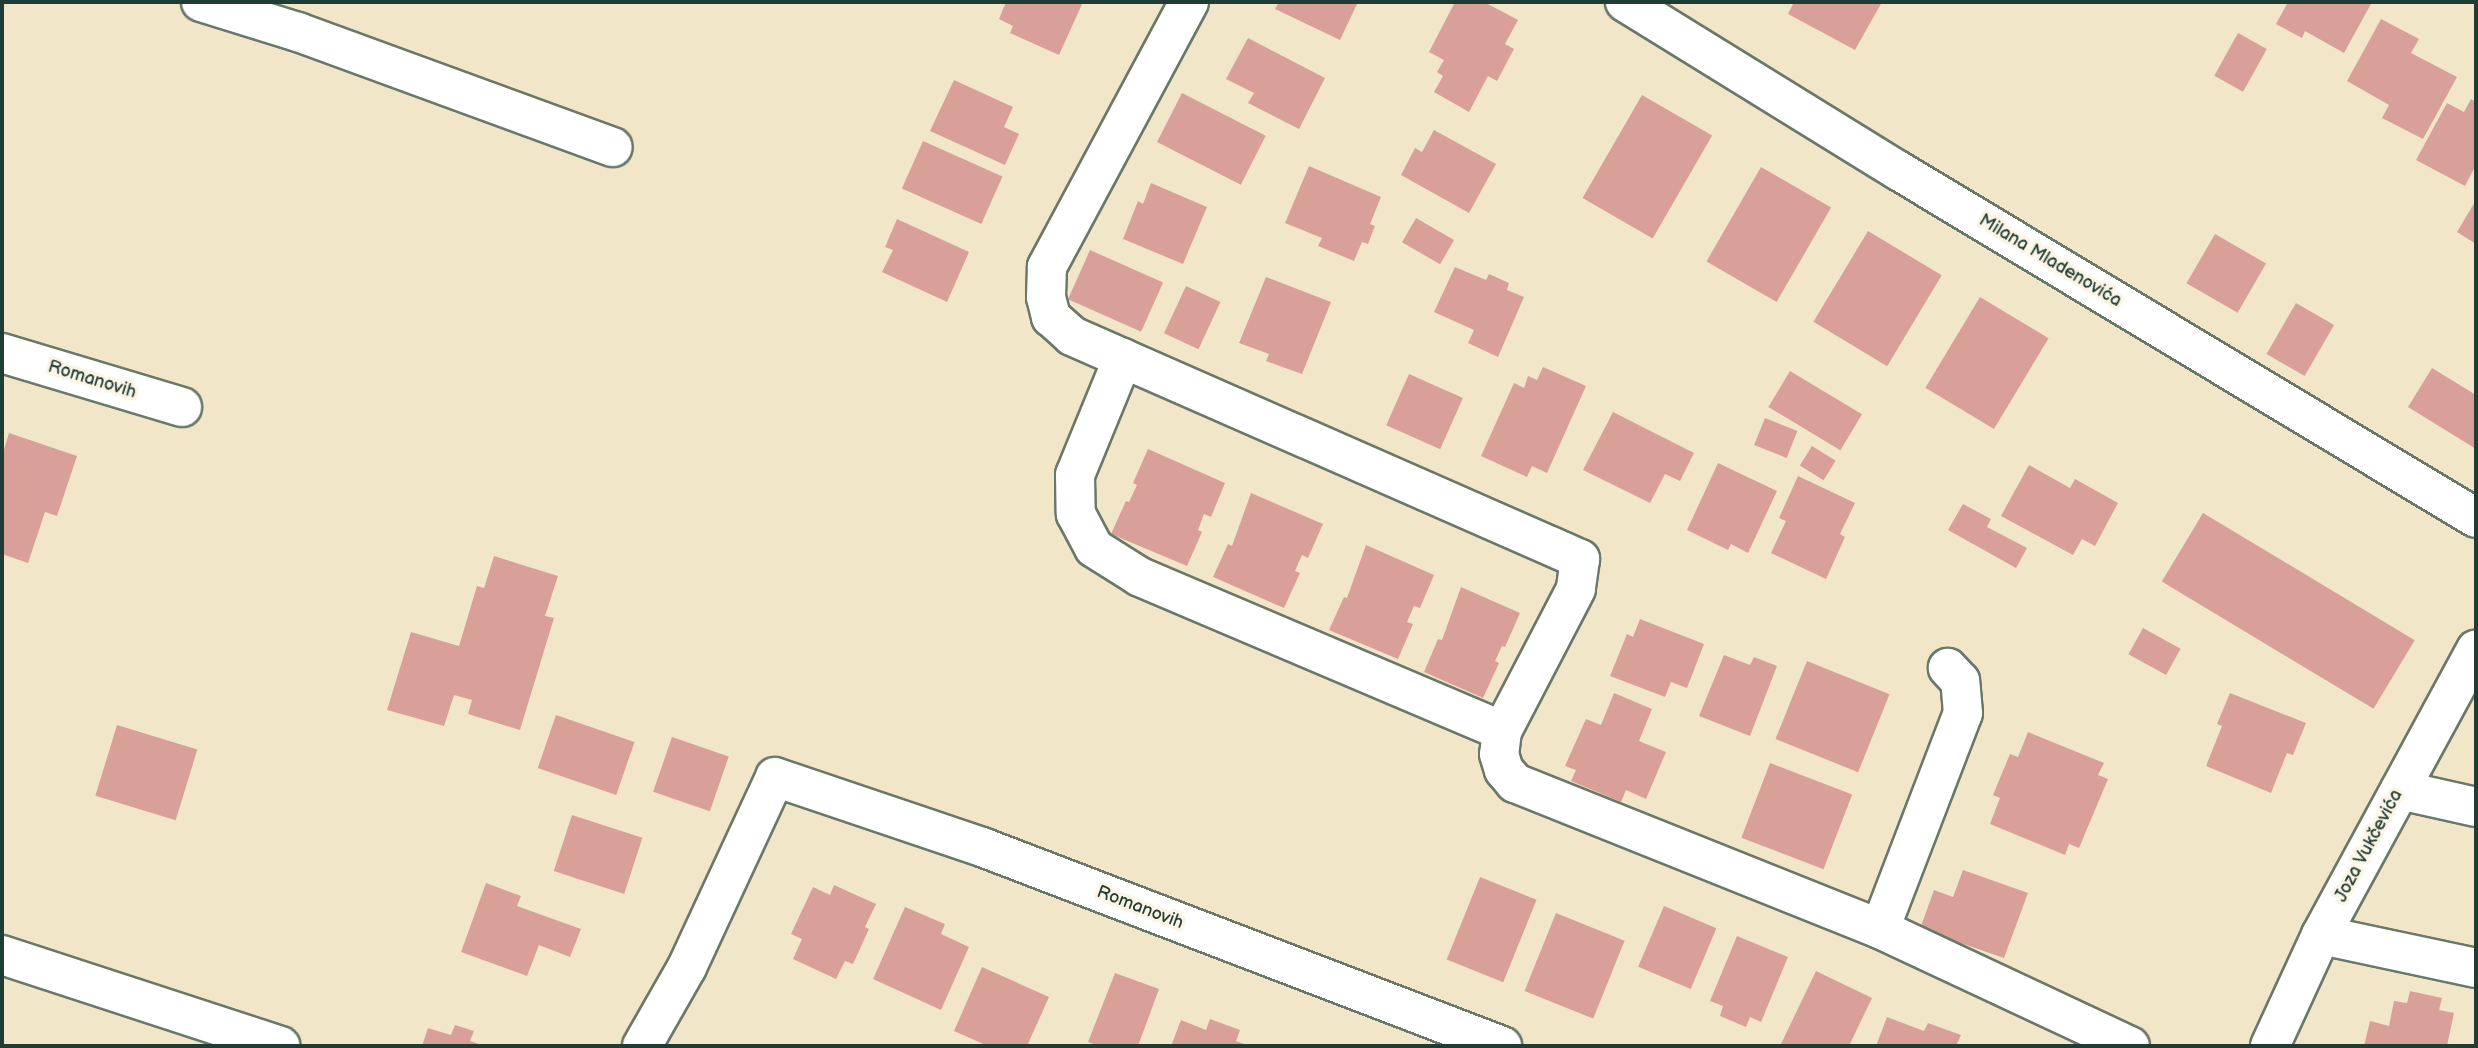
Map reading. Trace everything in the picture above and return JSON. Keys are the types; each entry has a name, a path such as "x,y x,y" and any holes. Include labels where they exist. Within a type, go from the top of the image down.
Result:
{"street":[{"path":"201,2 298,32 613,147"},
{"path":"1189,2 1047,267 1046,297 1051,317 1072,336 1580,559 1576,589 1502,731 1499,754 1504,771 1515,783 1880,929 2130,1046"},
{"name":"Milana Mladenovića","path":"1625,2 1911,178 2476,518"},
{"name":"Romanovih","path":"2,353 182,407"},
{"path":"1123,358 1075,475 1076,514 1094,548 1140,577 1502,731"},
{"name":"Joza Vukčevića","path":"2270,1046 2321,935 2476,649"},
{"path":"1880,929 1964,713 1960,681 1948,668"},
{"name":"Romanovih","path":"642,1046 687,967 775,776 982,847 1502,1046"},
{"path":"2400,790 2476,807"},
{"path":"2321,935 2476,968"},
{"path":"2,955 280,1046"}],"building":[{"path":"1006,2 1083,2 1059,55 1010,33 1013,26 999,19"},
{"path":"1279,2 1358,2 1340,40 1275,9"},
{"path":"1455,2 1484,2 1518,20 1505,44 1514,49 1497,81 1488,76 1469,112 1434,92 1443,76 1437,72 1444,60 1429,52"},
{"path":"1794,2 1882,2 1855,50 1788,14"},
{"path":"2288,2 2372,2 2344,53 2305,31 2302,38 2276,24"},
{"path":"2381,19 2419,39 2411,53 2457,77 2423,139 2382,118 2389,105 2347,81"},
{"path":"2238,33 2267,49 2243,92 2214,76"},
{"path":"1248,38 1325,78 1299,129 1248,103 1254,93 1226,79"},
{"path":"954,80 1013,107 1004,127 1019,134 1005,165 930,131"},
{"path":"1182,93 1266,136 1241,185 1157,142"},
{"path":"1642,95 1712,136 1653,239 1582,198"},
{"path":"2471,99 2476,102 2476,165 2465,186 2416,160 2447,103 2464,112"},
{"path":"1434,130 1496,164 1469,213 1401,175 1415,148 1422,152"},
{"path":"923,141 1002,176 981,224 902,189"},
{"path":"1309,166 1381,197 1370,224 1375,226 1368,244 1362,242 1354,261 1318,246 1322,238 1285,223"},
{"path":"1761,167 1831,208 1777,302 1706,261"},
{"path":"1151,183 1207,207 1183,264 1123,239 1138,201 1143,204"},
{"path":"2476,200 2476,244 2457,232"},
{"path":"1416,218 1454,240 1440,264 1402,242"},
{"path":"897,219 969,252 947,302 882,272 893,250 885,247"},
{"path":"1868,231 1942,275 1887,366 1813,322"},
{"path":"2215,234 2266,264 2238,313 2186,283"},
{"path":"1090,250 1163,283 1141,332 1068,299"},
{"path":"1455,267 1486,280 1489,274 1509,283 1507,290 1524,297 1498,357 1468,343 1474,330 1434,312"},
{"path":"1266,277 1331,302 1302,374 1266,361 1269,354 1239,343"},
{"path":"1186,286 1220,302 1198,349 1164,333"},
{"path":"1980,297 2049,338 1994,429 1925,388"},
{"path":"2296,303 2334,325 2305,376 2266,354"},
{"path":"1543,367 1586,386 1547,473 1532,466 1527,477 1481,456 1514,383 1524,388 1528,376 1537,380"},
{"path":"2432,368 2476,395 2476,449 2408,407"},
{"path":"1790,371 1862,414 1840,450 1768,407"},
{"path":"1409,374 1463,398 1440,449 1386,425"},
{"path":"1613,412 1694,453 1680,481 1665,474 1650,503 1583,470"},
{"path":"1765,418 1797,431 1787,458 1754,445"},
{"path":"9,433 77,456 57,516 45,512 28,563 2,554 2,456"},
{"path":"1812,446 1836,461 1824,480 1800,466"},
{"path":"1148,449 1225,483 1211,517 1204,514 1198,530 1202,532 1187,566 1111,534 1126,501 1129,502 1137,485 1133,483"},
{"path":"1718,463 1777,491 1748,553 1731,544 1728,550 1687,530"},
{"path":"2029,465 2070,488 2075,479 2118,503 2095,546 2082,539 2073,555 2001,516"},
{"path":"1798,476 1855,503 1840,534 1845,537 1826,579 1771,553 1786,521 1779,518"},
{"path":"1251,493 1323,524 1308,558 1302,555 1295,571 1300,573 1284,608 1213,577 1228,544 1232,546"},
{"path":"1963,504 1991,519 1987,527 2027,548 2016,568 1948,530"},
{"path":"2203,513 2415,640 2374,709 2162,582"},
{"path":"1366,545 1434,575 1420,608 1414,606 1407,622 1413,624 1398,659 1329,630 1344,597 1347,598"},
{"path":"494,556 558,576 545,616 554,618 520,730 468,714 472,700 454,695 444,726 387,710 411,632 459,646 477,586 484,588"},
{"path":"1461,587 1520,613 1505,647 1502,646 1495,661 1499,663 1483,698 1424,672 1438,639 1442,640"},
{"path":"1640,619 1704,644 1687,688 1671,682 1665,697 1610,676 1627,634 1633,637"},
{"path":"2143,628 2181,649 2166,675 2128,654"},
{"path":"1724,655 1750,665 1754,657 1777,666 1750,736 1699,716"},
{"path":"1807,661 1890,694 1858,772 1776,739"},
{"path":"1614,693 1652,709 1639,741 1666,752 1646,799 1626,790 1621,802 1571,781 1576,770 1565,766 1586,719 1601,725"},
{"path":"2230,693 2306,723 2293,755 2287,753 2271,793 2206,766 2222,726 2217,724"},
{"path":"556,715 634,742 616,795 538,768"},
{"path":"117,725 197,750 176,820 95,796"},
{"path":"2028,732 2104,763 2098,775 2108,779 2079,848 2069,844 2065,855 1990,824 2000,798 1993,795 2010,754 2018,757"},
{"path":"672,737 729,757 710,811 653,792"},
{"path":"1770,763 1852,795 1823,869 1741,838"},
{"path":"572,815 642,838 624,894 554,871"},
{"path":"1963,870 2028,893 2004,958 1920,929 1934,890 1953,897"},
{"path":"1480,877 1537,900 1503,982 1447,960"},
{"path":"486,883 521,896 517,906 581,929 570,957 539,945 527,976 461,952"},
{"path":"834,885 876,904 865,927 869,929 853,964 845,961 836,979 793,959 802,939 791,934 813,887 830,895"},
{"path":"1664,906 1716,928 1691,989 1638,967"},
{"path":"905,907 945,924 941,934 969,947 941,1010 873,979"},
{"path":"1556,913 1625,941 1593,1019 1525,991"},
{"path":"1737,936 1788,957 1761,1022 1750,1017 1746,1027 1720,1016 1723,1006 1710,1001"},
{"path":"982,967 1049,997 1027,1046 988,1046 954,1031"},
{"path":"1816,971 1872,998 1849,1046 1780,1046"},
{"path":"1115,973 1159,989 1138,1046 1099,1046 1088,1042"},
{"path":"2410,991 2442,998 2439,1010 2454,1013 2447,1046 2364,1046 2370,1021 2389,1026 2394,1001 2407,1003"},
{"path":"1887,1017 1924,1031 1928,1023 1961,1035 1956,1046 1876,1046"},
{"path":"1210,1019 1240,1030 1236,1041 1249,1046 1171,1046 1181,1020 1206,1030"},
{"path":"455,1025 474,1031 470,1041 485,1046 422,1046 428,1028 451,1035"}]}
